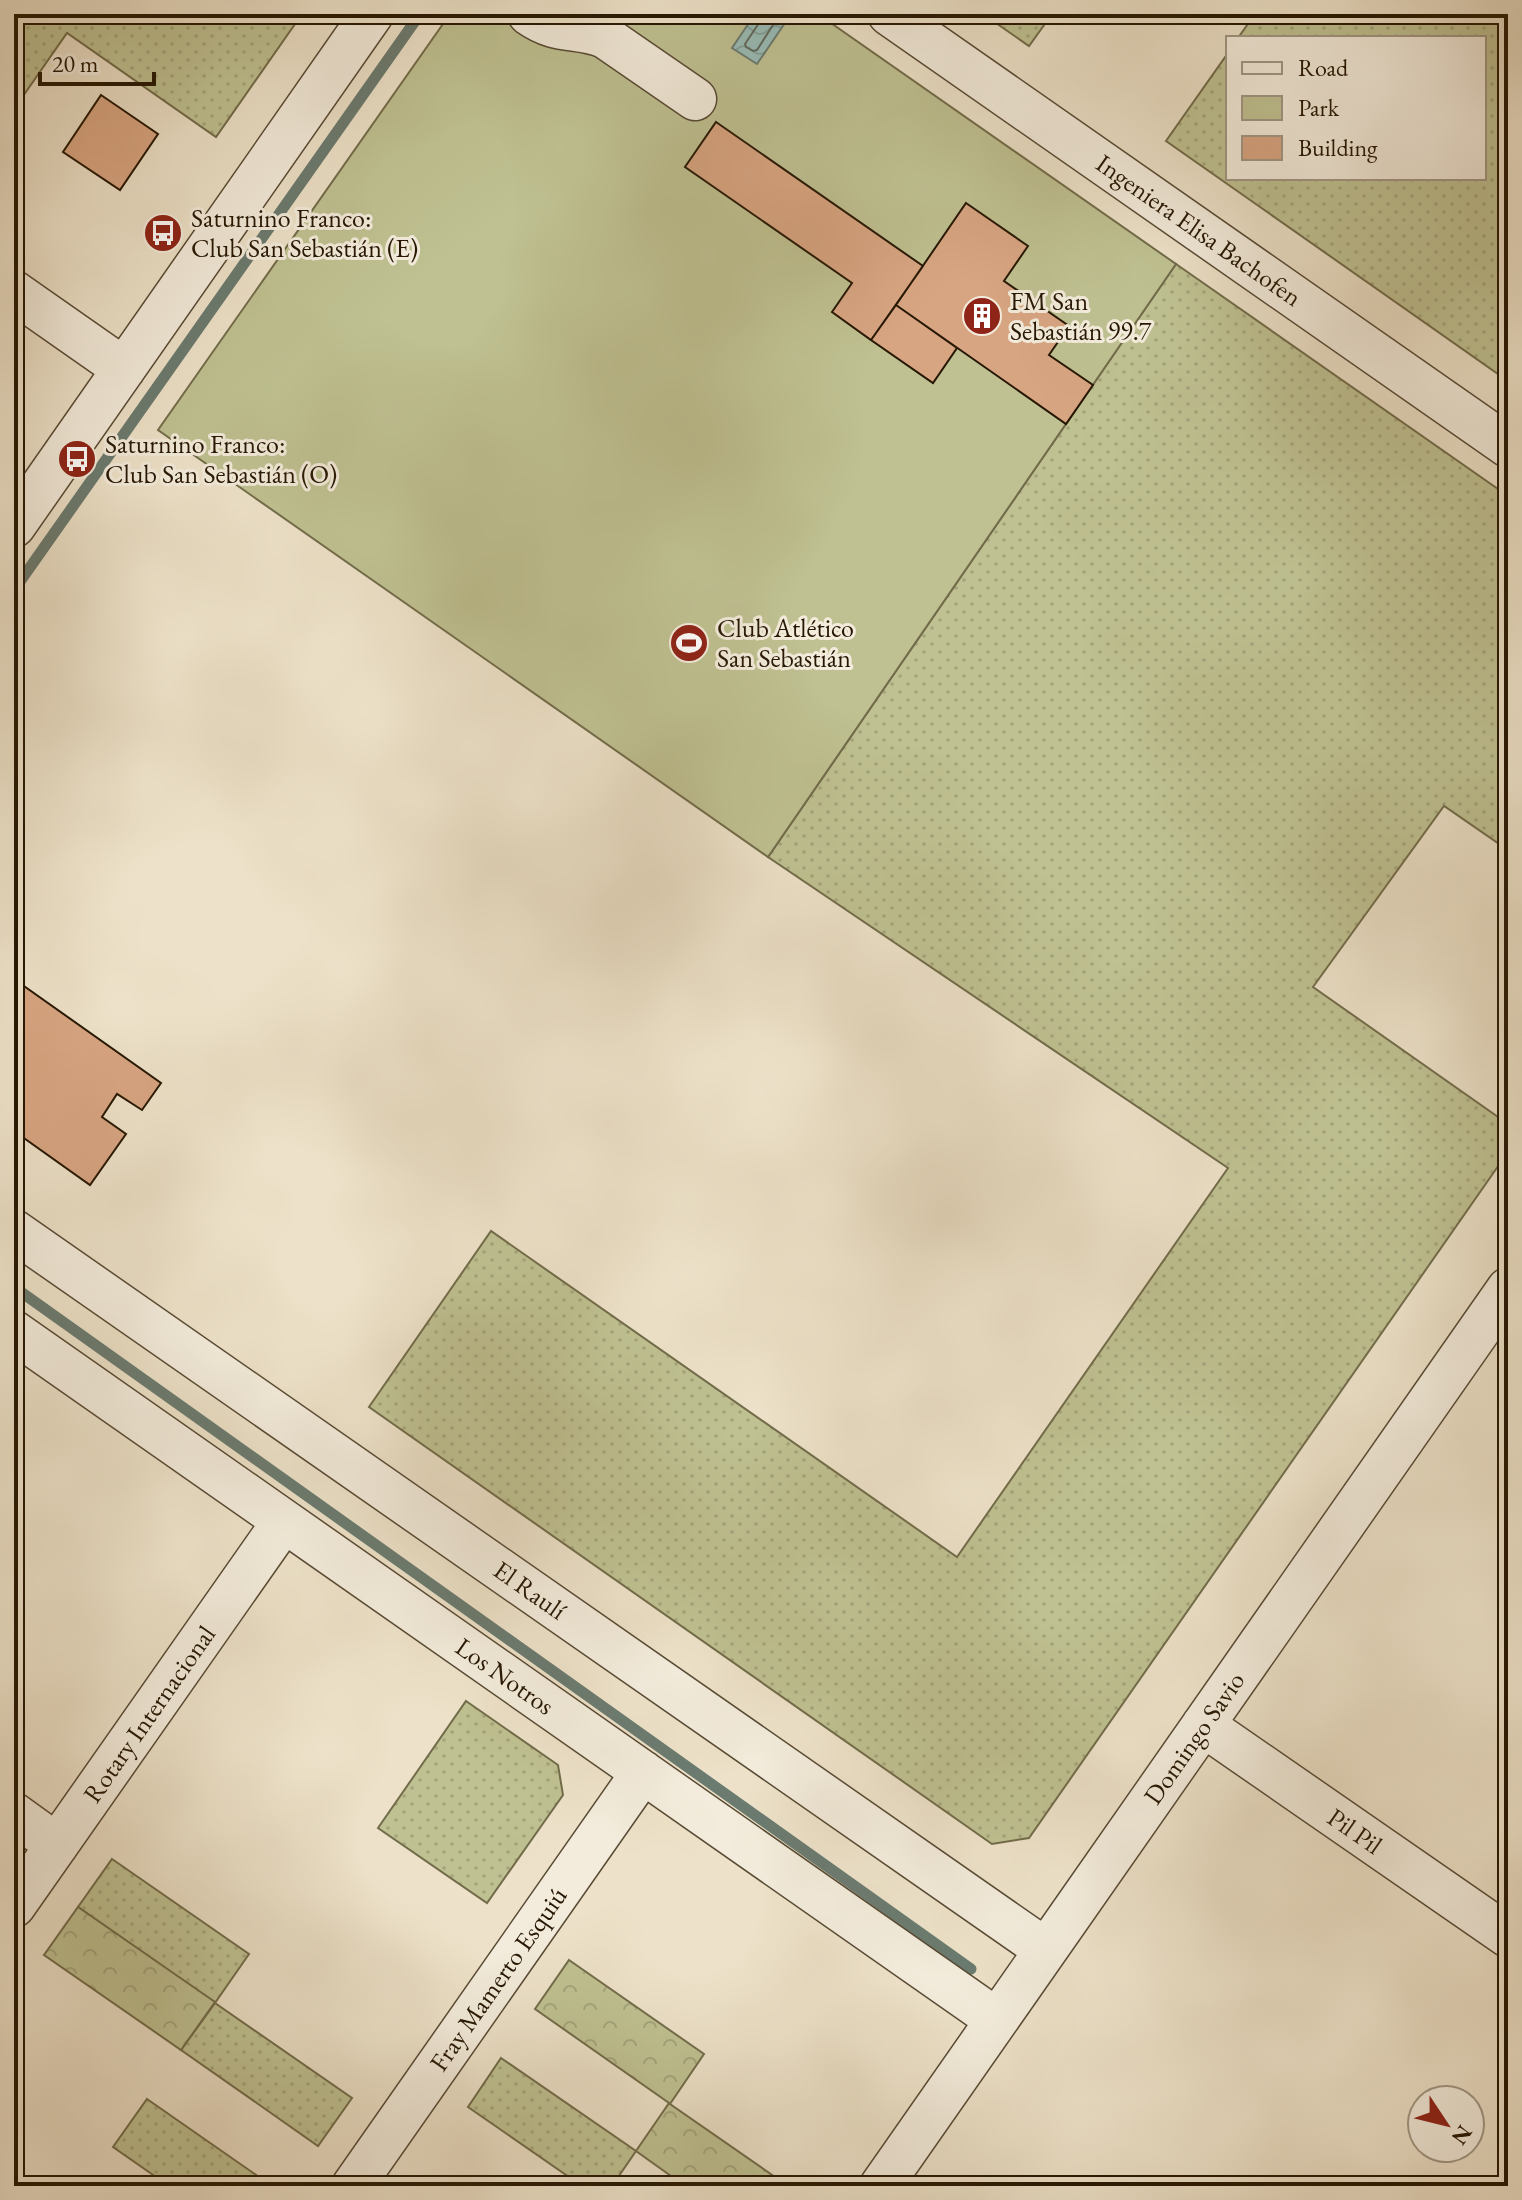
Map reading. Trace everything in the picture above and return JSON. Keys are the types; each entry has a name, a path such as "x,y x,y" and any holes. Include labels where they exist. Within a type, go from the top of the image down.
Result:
{"street":[{"path":"14,526 372,14"},
{"path":"529,14 553,27 605,37 695,99"},
{"name":"Ingeniera Elisa Bachofen","path":"889,14 1508,446"},
{"path":"14,292 124,369"},
{"name":"El Raulí","path":"14,1231 1046,1950"},
{"name":"Domingo Savio","path":"881,2186 1508,1289"},
{"name":"Los Notros","path":"14,1332 997,2020"},
{"name":"Rotary Internacional","path":"14,1906 284,1521"},
{"name":"Pil Pil","path":"1203,1725 1508,1936"},
{"name":"Fray Mamerto Esquiú","path":"353,2186 643,1772"},
{"path":"14,1814 57,1845"}],"green space":[{"path":"14,14 302,14 216,137 67,33 14,109"},
{"name":"Club Atlético San Sebastián","path":"450,14 818,14 1176,264 768,857 158,430"},
{"path":"983,14 1052,14 1029,46"},
{"path":"1255,14 1508,14 1508,381 1166,141 1226,56 1226,180 1486,180 1486,36 1239,36"},
{"path":"1176,264 1508,496 1508,850 1444,806 1313,987 1508,1124 1508,1152 1029,1838 992,1844 369,1407 491,1231 957,1557 1228,1168 768,857"},
{"path":"466,1701 558,1765 563,1795 487,1903 378,1828"},
{"path":"112,1859 249,1954 215,2003 78,1907"},
{"path":"78,1907 215,2002 181,2050 44,1955"},
{"path":"569,1960 704,2054 670,2104 788,2186 685,2186 636,2151 669,2103 535,2009"},
{"path":"215,2003 352,2098 318,2146 181,2050"},
{"path":"501,2058 636,2151 612,2186 582,2186 468,2107"},
{"path":"147,2099 272,2186 169,2186 113,2147"}],"water":[{"path":"755,14 784,14 789,17 757,64 732,48"}],"building":[{"path":"101,95 158,134 120,190 63,152"},
{"path":"716,122 923,266 871,340 832,312 852,283 685,167"},
{"name":"FM San Sebastián 99.7","path":"966,203 1028,246 1004,281 1069,326 1049,355 1093,385 1066,424 896,305"},
{"path":"896,305 957,348 933,383 871,340"},
{"path":"14,979 161,1083 142,1110 117,1094 102,1117 126,1134 90,1185 14,1131"}],"waterway":[{"path":"14,590 420,14"},
{"path":"14,1287 971,1969"}],"place":[{"name":"Saturnino Franco: Club San Sebastián (E)","path":"163,233"},
{"name":"FM San Sebastián 99.7","path":"982,316"},
{"name":"Saturnino Franco: Club San Sebastián (O)","path":"77,459"},
{"name":"Club Atlético San Sebastián","path":"689,643"}]}
